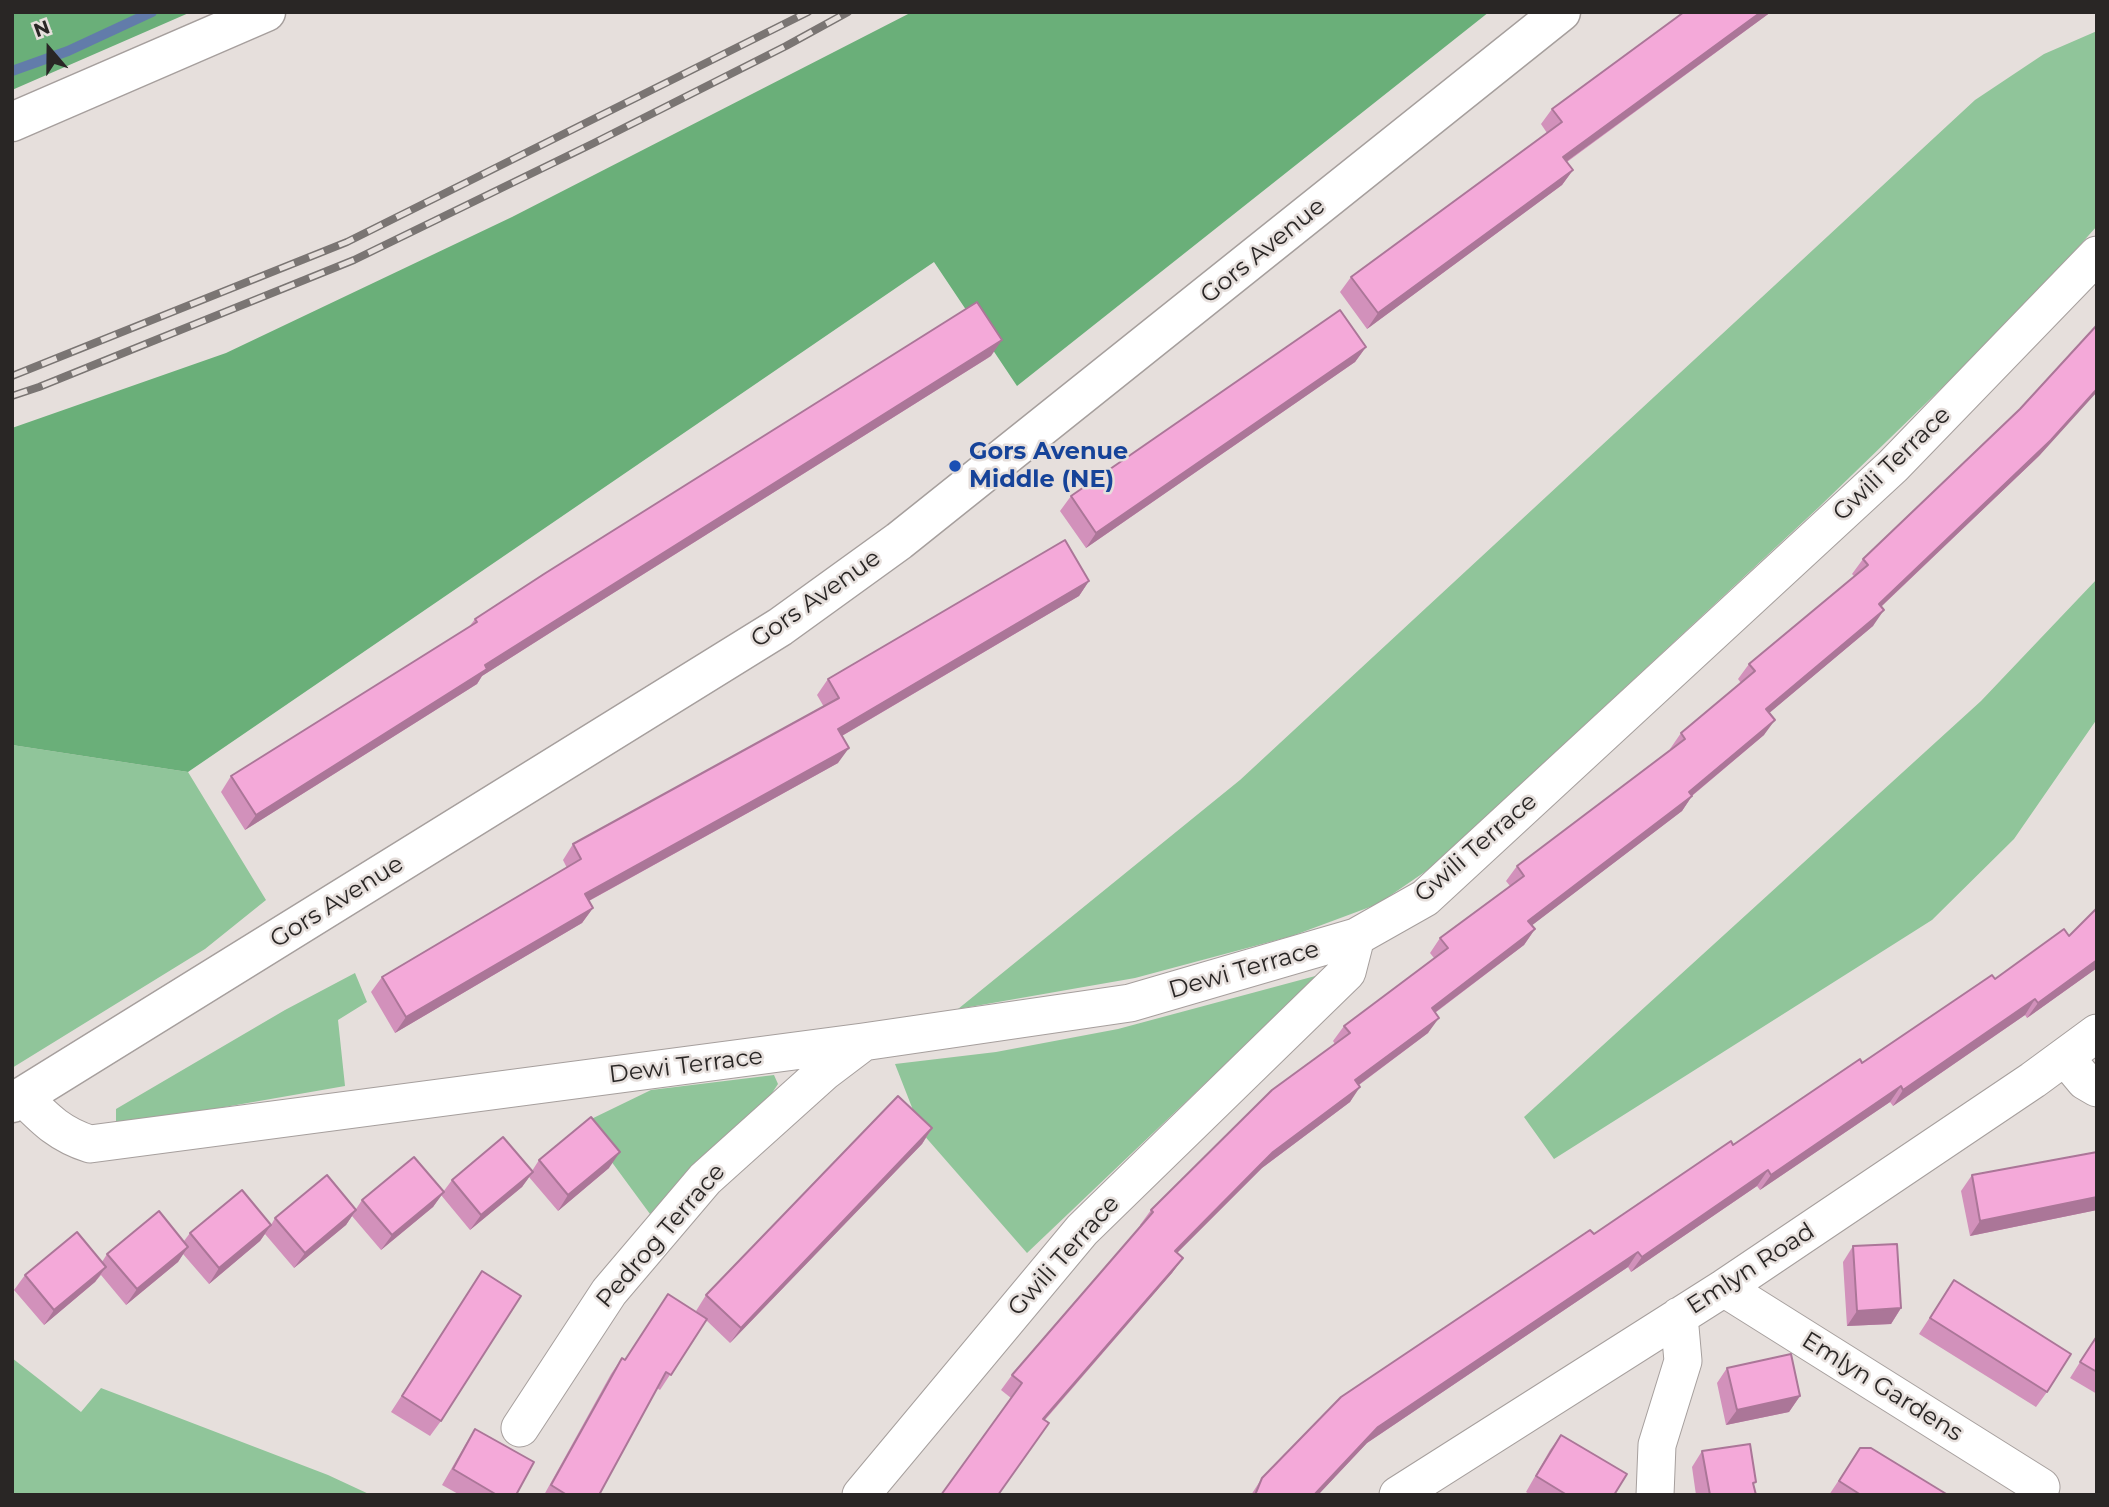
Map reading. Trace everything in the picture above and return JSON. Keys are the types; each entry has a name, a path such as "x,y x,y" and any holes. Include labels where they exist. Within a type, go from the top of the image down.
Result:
{"street":[{"path":"12,122 266,12"},
{"name":"Gors Avenue","path":"18,1100 791,619 900,541 1561,12"},
{"name":"Gwili Terrace","path":"861,1495 1082,1230 1348,972 1356,936 1425,898 1435,889 1893,467 2097,255"},
{"name":"Dewi Terrace","path":"18,1100 69,1138 90,1144 863,1042 1130,1003 1356,936"},
{"name":"Emlyn Road","path":"1398,1495 1724,1288 2097,1033"},
{"name":"Pedrog Terrace","path":"520,1428 609,1292 705,1179 824,1072 863,1042"},
{"path":"2065,1057 2085,1081 2097,1088"},
{"name":"Emlyn Gardens","path":"1724,1288 2041,1487"},
{"path":"1655,1495 1657,1446 1683,1361 1679,1316"}],"green space":[{"path":"12,12 191,12 12,90"},
{"path":"912,12 1489,12 1017,386 934,262 188,772 12,745 12,428 226,353 512,217"},
{"path":"2097,31 2097,226 2023,309 1818,508 1432,867 1378,904 1292,936 1135,978 958,1009 1240,780 1975,100 2044,54"},
{"path":"2097,579 2097,719 2014,839 1932,920 1554,1159 1524,1117 1981,701"},
{"path":"12,745 188,772 266,900 205,949 12,1068"},
{"path":"355,973 367,1002 338,1020 345,1086 116,1126 116,1109 285,1010"},
{"path":"1319,975 1027,1253 922,1133 895,1064 996,1052 1118,1029"},
{"path":"774,1075 778,1084 768,1099 690,1169 650,1214 583,1123 651,1090"},
{"path":"12,1358 81,1412 101,1388 328,1475 371,1495 12,1495"}],"building":[{"path":"1684,12 1761,12 1563,157 1573,170 1378,313 1351,277 1562,122 1552,109"},
{"path":"977,302 1002,340 485,665 487,669 256,815 231,776 477,622 475,619 544,574"},
{"path":"1340,310 1366,347 1096,533 1071,496"},
{"path":"2097,325 2097,389 2051,440 1879,604 1884,610 1766,709 1775,720 1689,792 1692,796 1528,921 1535,929 1432,1008 1439,1018 1355,1080 1360,1087 1273,1152 1175,1251 1183,1258 1043,1419 1049,1423 998,1495 941,1495 1022,1383 1012,1375 1153,1212 1151,1210 1272,1090 1350,1033 1344,1026 1448,948 1440,938 1524,876 1517,866 1685,739 1681,733 1755,671 1749,664 1868,565 1863,559 2020,409"},
{"path":"1065,540 1089,581 838,729 849,748 585,894 593,908 406,1017 382,977 581,859 573,844 839,698 828,679"},
{"path":"2097,908 2097,960 2038,1003 2035,999 1903,1090 1901,1086 1771,1175 1768,1170 1642,1257 1638,1252 1378,1427 1314,1495 1255,1495 1262,1478 1341,1397 1590,1230 1594,1234 1731,1141 1733,1145 1860,1059 1862,1063 1992,975 1995,979 2064,929 2069,936"},
{"path":"898,1096 932,1128 741,1328 706,1295"},
{"path":"591,1117 620,1152 568,1195 539,1160"},
{"path":"503,1137 533,1172 481,1215 452,1180"},
{"path":"2097,1152 2097,1197 1980,1221 1972,1175"},
{"path":"414,1157 444,1192 392,1235 362,1200"},
{"path":"327,1175 356,1210 305,1253 275,1218"},
{"path":"242,1190 271,1225 219,1268 190,1233"},
{"path":"159,1211 188,1247 137,1289 107,1254"},
{"path":"77,1232 106,1267 54,1310 25,1275"},
{"path":"1897,1244 1901,1308 1857,1311 1853,1246"},
{"path":"482,1271 521,1296 441,1421 402,1396"},
{"path":"1954,1280 2071,1354 2047,1392 1930,1318"},
{"path":"668,1294 707,1319 671,1375 666,1372 599,1495 567,1495 551,1485 622,1358 625,1360"},
{"path":"2097,1336 2097,1372 2080,1362"},
{"path":"1791,1354 1800,1396 1737,1410 1727,1368"},
{"path":"475,1429 534,1462 516,1495 497,1495 453,1469"},
{"path":"1561,1435 1627,1474 1614,1495 1567,1495 1536,1476"},
{"path":"1750,1444 1756,1495 1710,1495 1702,1451"},
{"path":"1860,1448 1871,1448 1948,1495 1861,1495 1839,1481"}],"waterway":[{"path":"12,71 68,51 152,12"}],"railway":[{"path":"12,376 347,242 808,12"},
{"path":"12,396 354,260 594,143 848,12"}],"place":[{"name":"Gors Avenue Middle (NE)","path":"955,466"}]}
